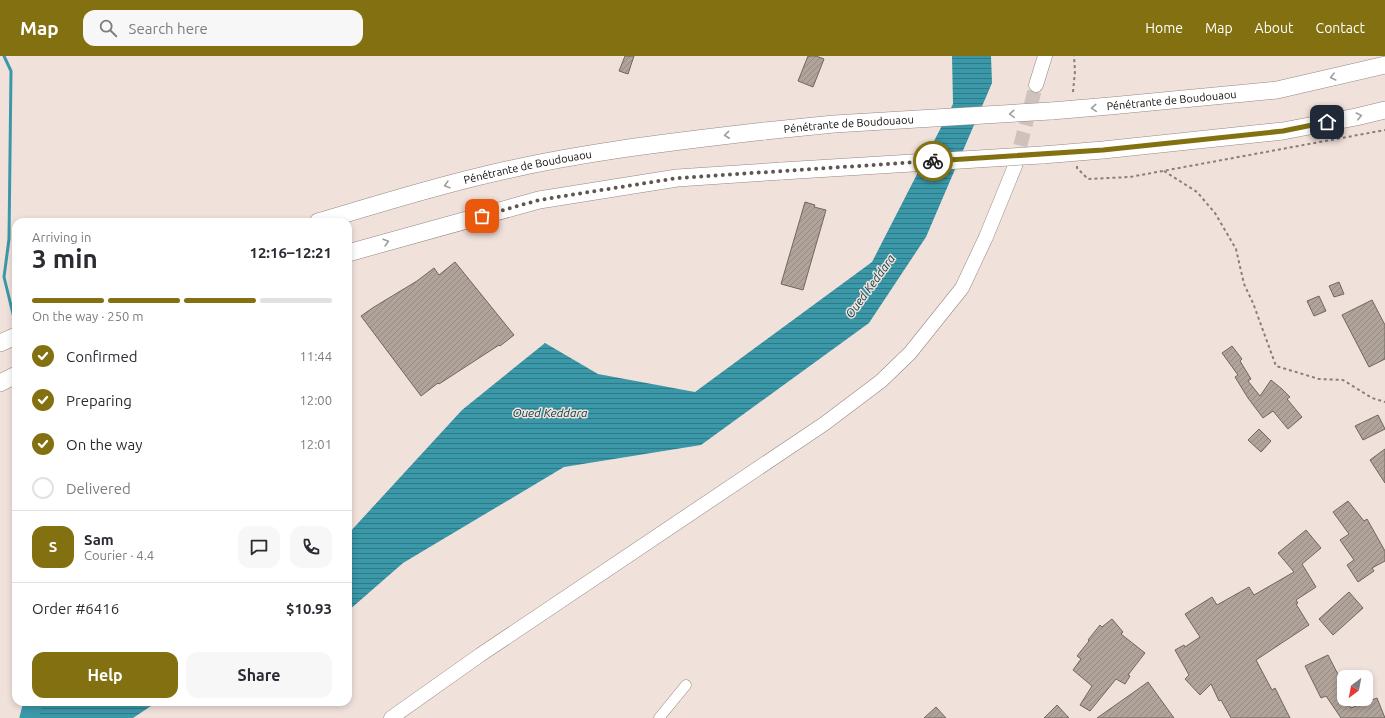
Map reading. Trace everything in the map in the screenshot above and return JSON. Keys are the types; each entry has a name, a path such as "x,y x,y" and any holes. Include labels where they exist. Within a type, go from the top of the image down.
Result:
{"highway":[{"name":"Pénétrante de Boudouaou","path":"332,218 481,176 561,159 676,141 834,124 1051,111 1277,90 1385,65"},
{"path":"352,252 539,200 678,178 1103,150 1283,131 1385,110"},
{"path":"0,343 12,338"},
{"path":"0,383 12,377"}],"main road":[{"path":"1036,85 1045,56"},
{"path":"391,718 487,650 824,424 881,381 910,353 962,288 986,237 1015,166"}],"street":[{"path":"659,718 686,685"}],"path":[{"path":"1073,92 1075,71 1074,56"},
{"path":"1077,163 1078,168 1088,179 1130,177 1385,130"},
{"path":"1164,171 1197,192 1215,213 1236,249 1244,284 1253,303 1276,366 1319,379 1343,380 1372,398 1385,402"}],"water":[{"name":"Oued Keddara","path":"952,56 991,56 992,83 926,237 869,323 701,445 564,467 403,563 352,608 352,530 462,410 545,343 598,374 695,392 872,262 953,104"},
{"path":"34,706 151,706 133,718 30,718"}],"building":[{"path":"625,56 634,56 628,74 619,71"},
{"path":"808,56 816,56 824,59 813,87 798,81"},
{"path":"805,202 815,205 814,207 826,210 803,290 781,284"},
{"path":"455,262 514,335 500,346 499,345 439,384 438,383 421,396 361,316 417,281 434,268 439,275"},
{"path":"1339,282 1344,294 1334,297 1329,286"},
{"path":"1319,296 1326,311 1314,316 1307,301"},
{"path":"1372,300 1385,325 1385,359 1369,367 1342,315"},
{"path":"1232,346 1242,359 1240,361 1251,379 1248,381 1260,396 1271,380 1290,397 1287,399 1302,417 1288,429 1273,411 1263,418 1248,398 1235,377 1238,375 1222,353"},
{"path":"1378,415 1385,429 1363,440 1355,426"},
{"path":"1259,429 1271,441 1261,452 1248,440"},
{"path":"1385,449 1385,483 1370,460"},
{"path":"1348,501 1364,521 1367,519 1385,551 1385,561 1372,568 1374,571 1358,582 1347,565 1354,560 1340,540 1349,534 1333,512"},
{"path":"1306,530 1321,548 1302,564 1316,587 1296,600 1298,603 1296,604 1309,625 1256,660 1272,690 1275,688 1290,718 1231,718 1221,700 1219,701 1211,684 1200,695 1185,679 1189,675 1175,650 1184,645 1185,647 1200,637 1185,614 1212,597 1217,605 1249,587 1254,595 1294,572 1278,553"},
{"path":"1349,592 1363,608 1333,635 1319,619"},
{"path":"1112,619 1123,632 1121,634 1145,653 1128,675 1130,676 1125,684 1116,679 1090,711 1080,705 1092,686 1073,670 1081,659 1077,656 1089,641 1088,640 1100,625 1102,627"},
{"path":"1328,655 1337,672 1337,706 1350,706 1351,708 1356,706 1373,706 1373,700 1377,698 1385,718 1341,718 1326,696 1321,698 1305,666"},
{"path":"1148,682 1174,718 1097,718 1134,692"},
{"path":"1057,705 1069,718 1044,718"},
{"path":"936,707 946,718 924,718"}],"waterway":[{"path":"4,56 11,71 9,239 4,277 12,310"},
{"name":"Oued Keddara","path":"29,718 32,706"}],"tunnel":[{"path":"1015,166 1036,85"}],"way so far":[{"path":"482,216 539,200 678,178 838,166 933,161"}],"route":[{"path":"933,161 1103,150 1283,131 1327,122"}]}
